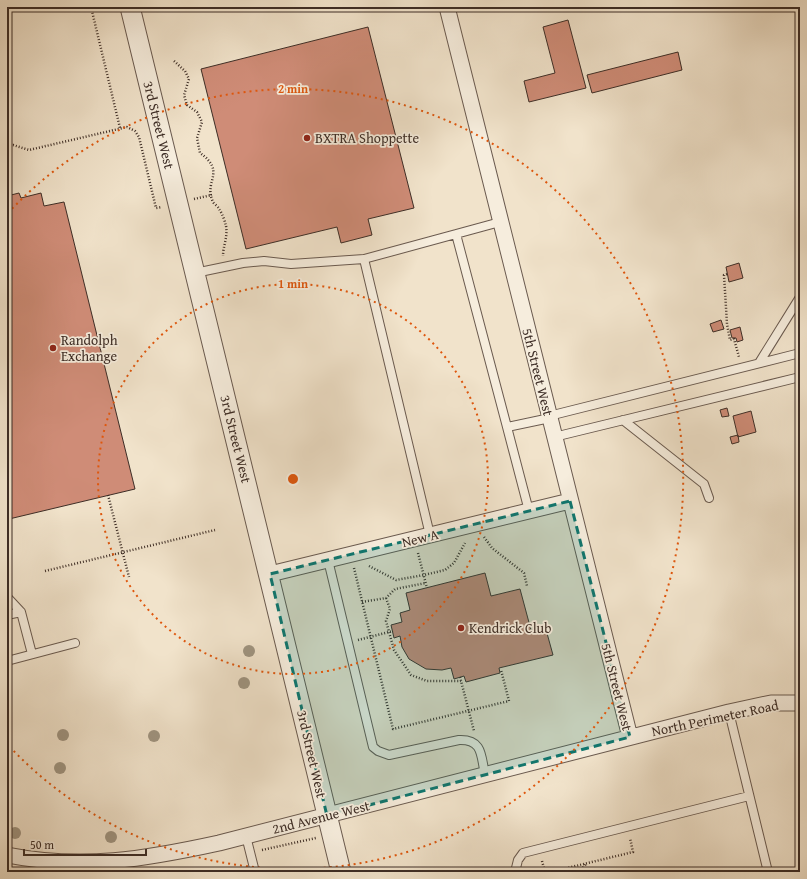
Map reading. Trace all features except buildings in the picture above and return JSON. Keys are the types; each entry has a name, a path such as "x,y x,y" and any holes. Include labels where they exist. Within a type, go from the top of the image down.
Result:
{"street":[{"name":"3rd Street West","path":"130,7 270,574 321,817 341,872"},
{"name":"5th Street West","path":"447,7 630,737"},
{"name":"New A","path":"270,574 329,567 414,539 570,501"},
{"name":"North Perimeter Road","path":"630,737 771,703 800,703"},
{"name":"2nd Avenue West","path":"7,855 83,867 105,862 159,856 246,836 630,737"},
{"path":"321,817 320,837 328,872"}],"lane":[{"path":"195,273 243,262 264,261 291,264 364,258 500,222"},
{"path":"456,234 529,511"},
{"path":"364,258 430,535"},
{"path":"759,363 800,297"},
{"path":"507,427 800,353"},
{"path":"554,437 800,376"},
{"path":"623,420 704,484 709,498"},
{"path":"329,567 370,742 378,751 389,755 469,739 476,743 479,749 485,775"},
{"path":"7,597 21,612 32,654"},
{"path":"7,616 21,612"},
{"path":"7,660 74,643"},
{"path":"729,712 768,872"},
{"path":"515,872 518,860 523,853 749,796"},
{"path":"246,836 255,872"}],"path":[{"path":"91,7 120,128"},
{"path":"174,61 185,71 189,79 184,95 187,105 197,112 202,122 197,138 200,153 209,160 214,174 210,187 226,226 226,242 222,255 226,266"},
{"path":"7,146 13,145 29,150 127,127 135,131 139,138 156,208 212,195"},
{"path":"7,190 8,196"},
{"path":"727,274 724,275 727,324 730,340 734,339 742,367"},
{"path":"108,496 129,577"},
{"path":"45,571 215,530"},
{"path":"482,536 486,538 492,548 524,573 527,586"},
{"path":"414,539 427,588"},
{"path":"365,565 396,580 424,575 445,570 454,563 467,541"},
{"path":"329,567 354,568 359,566"},
{"path":"354,568 393,729 509,701 501,670"},
{"path":"362,602 386,598 396,589 426,582"},
{"path":"386,598 390,609 386,621 394,650 411,675 427,682 460,679 479,749"},
{"path":"347,643 393,632"},
{"path":"250,853 320,837"},
{"path":"551,872 633,852 630,838"},
{"path":"542,860 545,872"},
{"path":"579,872 586,864"}],"highlighted area":[{"path":"570,501 630,737 327,816 270,574"}],"place":[{"name":"BXTRA Shoppette","path":"307,138"},
{"name":"Randolph Exchange","path":"53,348"},
{"name":"Kendrick Club","path":"461,628"}]}
